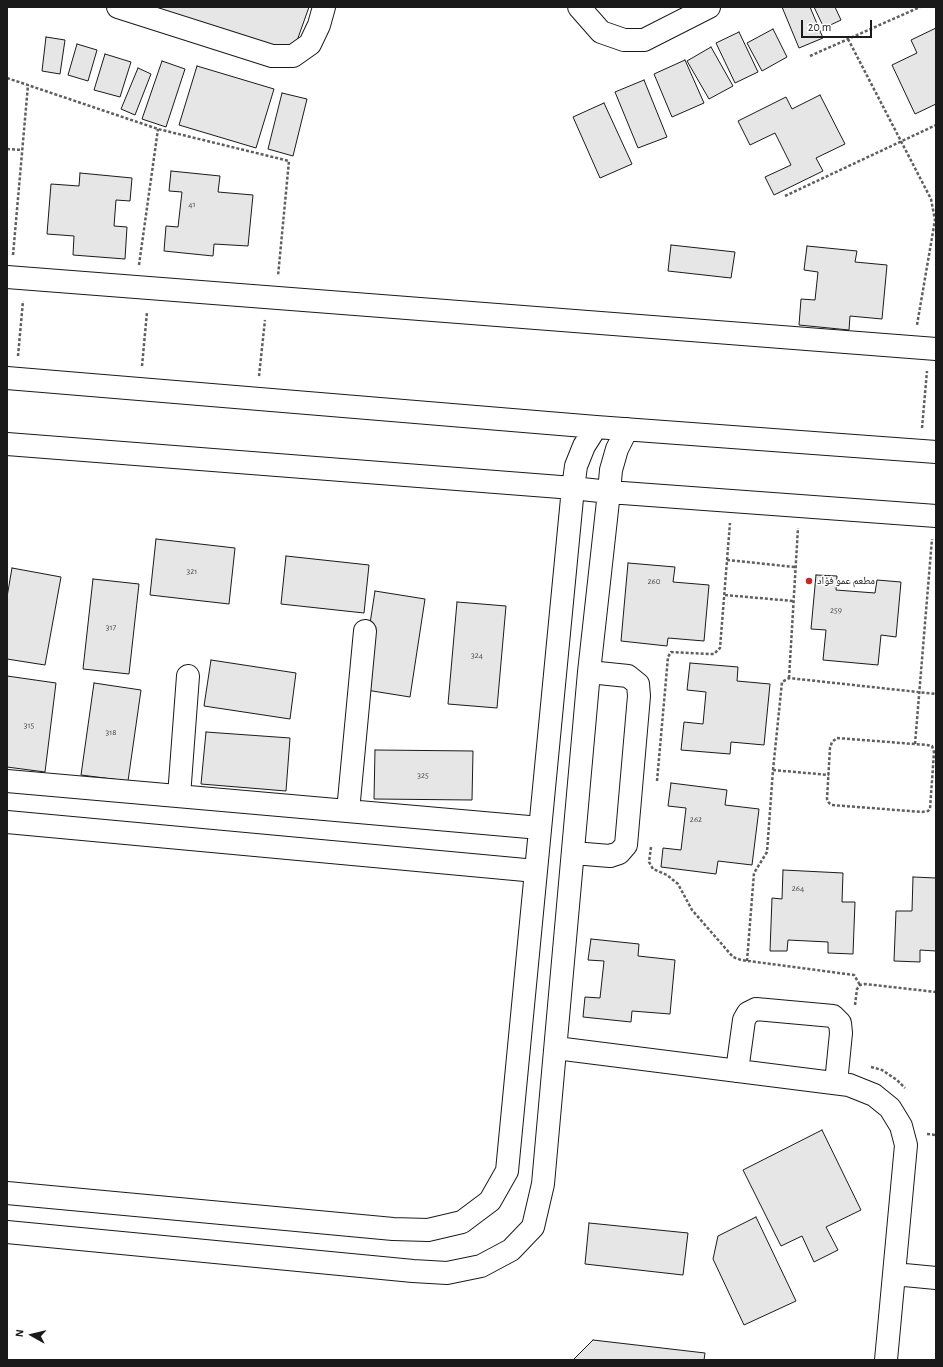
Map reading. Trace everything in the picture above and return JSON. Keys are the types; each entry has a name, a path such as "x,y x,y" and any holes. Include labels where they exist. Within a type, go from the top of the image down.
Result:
{"street":[{"path":"118,7 272,56 293,56 310,44 324,7"},
{"path":"580,7 602,32 624,40 644,40 709,7"},
{"path":"14,277 926,348"},
{"path":"12,378 596,427 928,451"},
{"path":"7,1193 394,1230 428,1230 462,1222 490,1201 507,1171 576,466 584,446 596,427"},
{"path":"7,1232 447,1274 481,1266 511,1250 533,1227 543,1184 589,672 611,470 615,456 627,429"},
{"path":"7,444 609,492 935,516"},
{"path":"348,811 365,631"},
{"path":"573,853 610,856 619,853 626,846 639,696 638,684 628,676 589,672"},
{"path":"179,796 188,676"},
{"path":"7,781 540,828"},
{"path":"7,822 536,871"},
{"path":"737,1071 744,1020 748,1013 756,1009 833,1016 840,1023 841,1033 836,1083"},
{"path":"556,1048 836,1083 859,1088 874,1095 890,1108 901,1126 906,1145 886,1360"},
{"path":"894,1274 936,1278"}],"path":[{"path":"810,56 920,7"},
{"path":"848,39 931,198 935,220 926,348 928,451"},
{"path":"7,78 158,129 289,161 256,398"},
{"path":"12,378 14,277 22,150 28,85"},
{"path":"785,196 936,124"},
{"path":"140,389 143,287 158,129"},
{"path":"7,149 22,150"},
{"path":"657,783 668,657 671,652 710,654 717,652 721,644 731,501"},
{"path":"789,678 799,506"},
{"path":"915,744 935,516"},
{"path":"727,560 795,566"},
{"path":"725,595 793,601"},
{"path":"747,961 754,874 767,852 773,770 782,682 789,678 936,694"},
{"path":"835,739 915,744 930,745 934,749 930,809 925,812 832,804 828,801 828,775 831,745 835,739"},
{"path":"773,770 828,775"},
{"path":"651,846 649,862 653,869 667,875 678,884 692,910 733,957 747,961 854,975 860,985"},
{"path":"855,1010 857,989 860,985 865,984 936,992"},
{"path":"927,1133 936,1135"}],"building":[{"path":"148,7 309,7 293,52"},
{"path":"782,7 810,7 823,38 799,48"},
{"path":"814,7 835,7 841,20 824,28"},
{"path":"936,28 936,104 915,114 892,65 917,53 911,40"},
{"path":"773,29 787,57 762,71 747,43"},
{"path":"739,32 758,72 735,83 716,43"},
{"path":"46,37 65,40 60,74 42,71"},
{"path":"77,44 97,50 88,81 68,75"},
{"path":"711,47 733,86 709,99 687,61"},
{"path":"105,54 131,62 120,97 94,90"},
{"path":"685,60 704,103 672,117 654,74"},
{"path":"162,61 185,69 166,127 142,119"},
{"path":"197,66 274,89 256,148 179,125"},
{"path":"138,68 151,74 135,115 121,109"},
{"path":"644,80 667,137 638,148 615,92"},
{"path":"282,93 307,99 293,156 268,149"},
{"path":"820,95 845,144 816,158 823,171 774,195 765,177 791,165 775,133 750,145 738,121 786,97 792,109"},
{"path":"604,103 632,164 600,178 573,117"},
{"path":"171,171 220,176 218,192 253,195 248,246 214,244 213,256 164,251 166,226 178,227 182,192 169,191"},
{"path":"80,173 132,178 130,201 116,200 114,226 127,227 125,259 73,255 74,236 47,234 51,184 79,186"},
{"path":"671,245 735,252 731,278 668,271"},
{"path":"807,246 857,251 855,262 887,265 882,319 850,316 849,330 799,325 801,299 815,300 818,272 804,270"},
{"path":"156,539 235,548 229,604 150,595"},
{"path":"286,556 369,565 364,613 281,604"},
{"path":"628,563 675,567 673,582 709,585 704,641 668,638 667,646 621,641"},
{"path":"12,568 61,577 45,665 7,659 7,597"},
{"path":"816,575 837,576 836,590 875,593 877,580 901,582 896,637 881,635 878,665 823,660 826,630 811,629"},
{"path":"93,579 139,584 129,674 83,669"},
{"path":"375,591 425,599 410,697 360,689"},
{"path":"457,602 506,606 497,708 448,704"},
{"path":"211,660 296,673 290,719 204,706"},
{"path":"690,663 738,667 737,681 770,684 764,745 731,742 730,754 681,750 684,722 703,724 706,692 687,690"},
{"path":"7,676 56,683 45,772 7,767"},
{"path":"94,683 141,690 128,781 81,775"},
{"path":"206,732 290,738 286,791 201,784"},
{"path":"375,750 473,751 472,800 374,799"},
{"path":"671,783 727,790 725,805 759,809 752,865 718,861 716,874 661,867 663,848 681,850 686,808 668,806"},
{"path":"783,870 843,873 842,902 855,902 853,954 828,953 828,942 788,940 787,951 770,951 772,898 782,899"},
{"path":"913,877 936,878 936,951 920,950 920,962 894,961 896,911 912,911"},
{"path":"591,939 639,944 638,956 675,960 670,1014 632,1011 631,1022 583,1017 585,997 600,998 604,961 588,960"},
{"path":"822,1130 861,1210 826,1227 838,1250 814,1262 802,1236 781,1246 743,1170"},
{"path":"756,1217 796,1301 744,1325 713,1259 718,1236"},
{"path":"589,1223 688,1233 683,1275 585,1264"},
{"path":"593,1340 705,1353 704,1360 573,1360"}],"place":[{"name":"مطعم عمو فؤاد","path":"809,581"}]}
